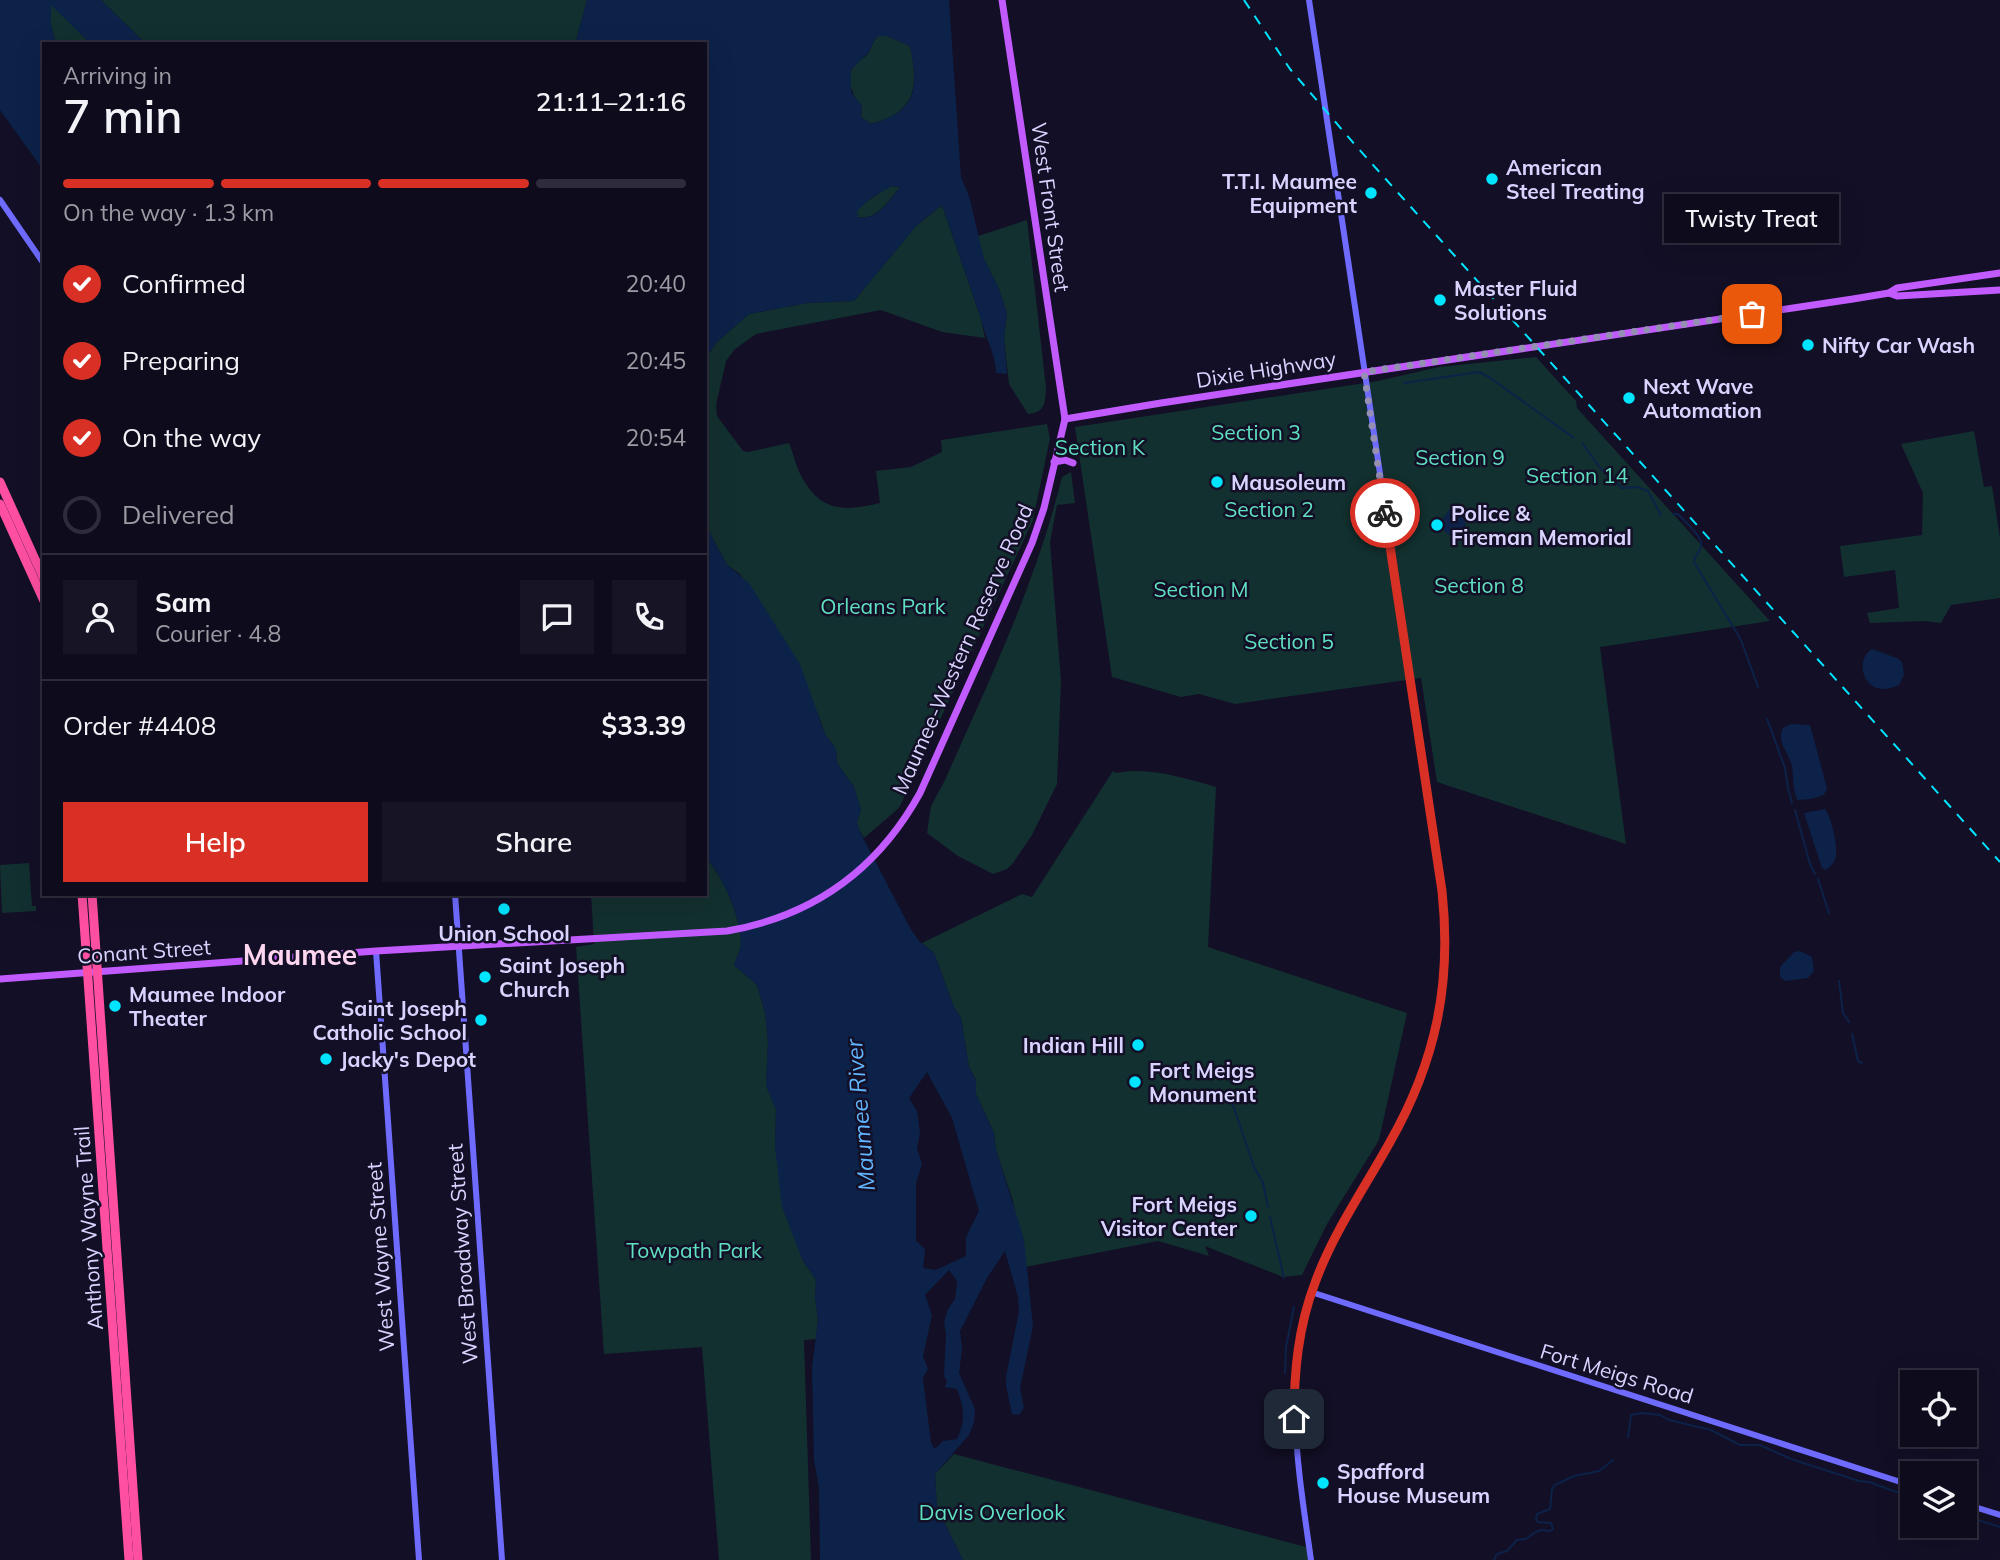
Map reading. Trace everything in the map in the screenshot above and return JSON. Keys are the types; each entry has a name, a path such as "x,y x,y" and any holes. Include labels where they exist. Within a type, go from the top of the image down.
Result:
{"highway":[{"path":"0,482 42,575"},
{"path":"0,504 42,597"},
{"name":"Anthony Wayne Trail","path":"82,896 92,972 138,1560"},
{"name":"Anthony Wayne Trail","path":"92,896 92,972 129,1560"}],"main road":[{"name":"West Front Street","path":"1002,0 1065,419"},
{"name":"Dixie Highway","path":"1065,419 1889,293 1897,288 2000,273"},
{"name":"Dixie Highway","path":"1889,293 1897,296 2000,290"},
{"name":"Maumee-Western Reserve Road","path":"710,933 746,928 792,912 844,883 885,845 903,822 920,793 1039,525 1065,419"},
{"path":"1054,462 1065,460 1073,463"},
{"name":"Conant Street","path":"0,979 376,951 710,933"}],"street":[{"path":"1309,0 1442,891 1446,965 1435,1032 1413,1098 1390,1144 1340,1227 1311,1292 1297,1353 1294,1419 1298,1473 1311,1560"},
{"path":"0,200 42,261"},
{"name":"West Broadway Street","path":"455,896 502,1560"},
{"name":"West Wayne Street","path":"376,951 419,1560"},
{"name":"Fort Meigs Road","path":"1311,1292 1900,1482"},
{"path":"1977,1508 2000,1515"}],"green space":[{"path":"101,0 587,0 576,42 144,42"},
{"path":"51,4 89,42 55,42 51,25"},
{"path":"878,36 887,36 910,46 914,74 911,96 905,105 897,113 871,124 861,117 862,106 853,92 850,76 854,66 867,55"},
{"path":"890,186 900,187 877,213 858,217 860,206"},
{"name":"Orleans Park","path":"942,205 985,338 942,332 881,310 756,334 735,349 726,361 716,405 717,416 743,451 789,443 810,490 827,504 846,508 880,503 876,471 911,467 942,452 941,440 1047,424 1050,438 1033,520 899,808 864,838 857,822 861,810 854,787 837,763 836,749 825,734 819,716 740,574 727,565 707,528 707,355 717,342 749,314 807,303 854,301 916,226"},
{"path":"1027,220 1046,387 1041,409 1028,414 1009,384 1004,338 1007,313 984,259 978,236"},
{"path":"1536,357 1576,401 1577,408 1770,621 1600,647 1626,844 1437,782 1421,678 1235,704 1199,694 1181,697 1112,677 1075,427 1378,381 1439,367"},
{"path":"1974,431 1984,487 1992,486 2000,538 2000,598 1951,605 1941,623 1870,623 1867,613 1899,608 1895,570 1844,577 1840,546 1922,535 1923,493 1901,444"},
{"path":"1071,472 1075,503 1057,505 1050,542 1061,681 1057,784 1032,835 1013,863 1007,869 993,874 958,856 927,833 931,806 1010,631 1039,555 1062,477"},
{"path":"1113,771 1166,774 1216,787 1208,947 1407,1013 1379,1140 1327,1224 1302,1275 1283,1277 1205,1246 1209,1256 1158,1241 1025,1267 1013,1201 996,1150 994,1133 976,1094 976,1080 969,1067 961,1018 954,1007 934,953 922,943 1022,894 1032,897"},
{"name":"Towpath Park","path":"707,859 724,886 734,910 741,944 734,965 757,985 765,1012 768,1041 766,1085 776,1110 775,1147 802,1259 816,1280 816,1339 804,1340 811,1560 719,1560 702,1347 604,1354 576,947 594,944 591,896 707,896"},
{"path":"29,863 32,906 36,906 36,911 2,913 0,865"},
{"name":"Davis Overlook","path":"954,1454 1310,1548 1311,1560 963,1560 937,1508 935,1474"}],"water":[{"path":"0,0 101,0 144,42 89,42 51,5 51,25 55,42 42,42 42,168 0,110"},
{"path":"587,0 949,0 961,177 969,196 984,259 1007,313 1004,338 1007,374 996,373 992,353 942,205 917,225 854,301 807,303 749,314 717,342 707,355 707,42 576,42","holes":["878,36 887,36 910,46 914,74 911,96 898,113 871,124 861,117 862,106 851,92 851,70 869,52","892,186 900,187 877,213 858,217 857,211 871,198"]},
{"path":"1449,510 1474,512 1464,516 1466,528 1463,535 1450,535 1444,531 1443,518"},
{"name":"Maumee River","path":"707,528 727,565 749,583 800,664 825,734 836,749 837,763 854,787 861,810 857,822 859,830 910,928 919,941 934,953 954,1007 961,1018 969,1067 976,1080 976,1094 994,1133 996,1150 1024,1239 1033,1326 1020,1388 1024,1408 1019,1415 1012,1414 1006,1386 1019,1311 1018,1297 1005,1251 987,1278 960,1331 962,1349 959,1373 975,1409 974,1422 969,1435 935,1474 937,1508 963,1560 820,1560 812,1367 818,1320 816,1280 802,1259 782,1207 775,1147 776,1110 766,1085 768,1041 765,1012 757,985 734,965 741,944 738,922 724,886 707,859","holes":["927,1072 952,1118 979,1211 966,1237 966,1256 936,1270 923,1268 925,1249 916,1241 916,1183 922,1164 917,1148 920,1133 917,1111 909,1098","949,1270 957,1281 955,1299 944,1322 944,1376 947,1381 945,1387 957,1389 963,1420 957,1439 943,1441 935,1449 931,1443 923,1378 928,1369 923,1356 932,1315 925,1295"]},
{"path":"1872,649 1902,662 1904,675 1899,685 1887,689 1878,688 1865,678 1863,662"},
{"path":"1791,724 1810,725 1827,788 1824,795 1797,800 1792,766 1781,738 1783,728"},
{"path":"1825,809 1832,824 1836,852 1835,860 1826,870 1822,868 1804,813"},
{"path":"1800,951 1812,957 1814,971 1808,978 1785,981 1780,977 1780,967 1794,952"}],"waterway":[{"path":"1404,383 1479,372 1574,438"},
{"path":"1583,444 1601,469 1622,488 1637,487 1648,491 1661,515"},
{"path":"1673,514 1678,514 1700,539 1701,547 1694,562 1741,640 1758,687"},
{"path":"1767,719 1785,768 1792,803"},
{"path":"1795,810 1815,874"},
{"path":"1818,879 1829,913"},
{"path":"1839,981 1843,1013 1849,1022"},
{"path":"1852,1034 1858,1061 1862,1063"},
{"path":"1233,1105 1254,1167 1263,1183 1268,1207"},
{"path":"1270,1217 1284,1278"},
{"path":"1285,1373 1286,1347 1294,1307"},
{"path":"1628,1437 1631,1415 1660,1415 1669,1420 1711,1430 1740,1445 1760,1445 1791,1459 1900,1493"},
{"path":"1494,1560 1497,1554 1507,1551 1517,1540 1526,1539 1541,1530 1553,1529 1551,1523 1538,1522 1536,1519 1537,1514 1550,1509 1552,1489 1555,1485 1574,1476 1599,1471 1613,1460"},
{"path":"1977,1520 2000,1527"}],"railway":[{"path":"1244,0 1290,69 1356,146 2000,862"}],"way so far":[{"path":"1385,513 1364,372 1752,314"}],"place":[{"name":"American Steel Treating","path":"1492,179"},
{"name":"T.T.I. Maumee Equipment","path":"1371,193"},
{"name":"Master Fluid Solutions","path":"1440,300"},
{"name":"Twisty Treat","path":"1752,314"},
{"name":"Nifty Car Wash","path":"1808,345"},
{"name":"Next Wave Automation","path":"1629,398"},
{"name":"Mausoleum","path":"1217,482"},
{"name":"Police & Fireman Memorial","path":"1437,525"},
{"name":"Union School","path":"504,909"},
{"name":"Saint Joseph Church","path":"485,977"},
{"name":"Maumee Indoor Theater","path":"115,1006"},
{"name":"Saint Joseph Catholic School","path":"481,1020"},
{"name":"Indian Hill","path":"1138,1045"},
{"name":"Jacky's Depot","path":"326,1059"},
{"name":"Fort Meigs Monument","path":"1135,1082"},
{"name":"Fort Meigs Visitor Center","path":"1251,1216"},
{"name":"Spafford House Museum","path":"1323,1483"}],"district":[{"name":"Maumee","path":"300,954"}],"route":[{"path":"1294,1419 1297,1353 1311,1292 1328,1250 1390,1144 1421,1079 1437,1024 1446,965 1442,891 1385,513"}],"park label":[{"name":"Section 3","path":"1256,432"},
{"name":"Section K","path":"1100,447"},
{"name":"Section 9","path":"1460,457"},
{"name":"Section 14","path":"1577,475"},
{"name":"Section 2","path":"1269,509"},
{"name":"Section 8","path":"1479,585"},
{"name":"Section M","path":"1201,589"},
{"name":"Section 5","path":"1289,641"}]}
